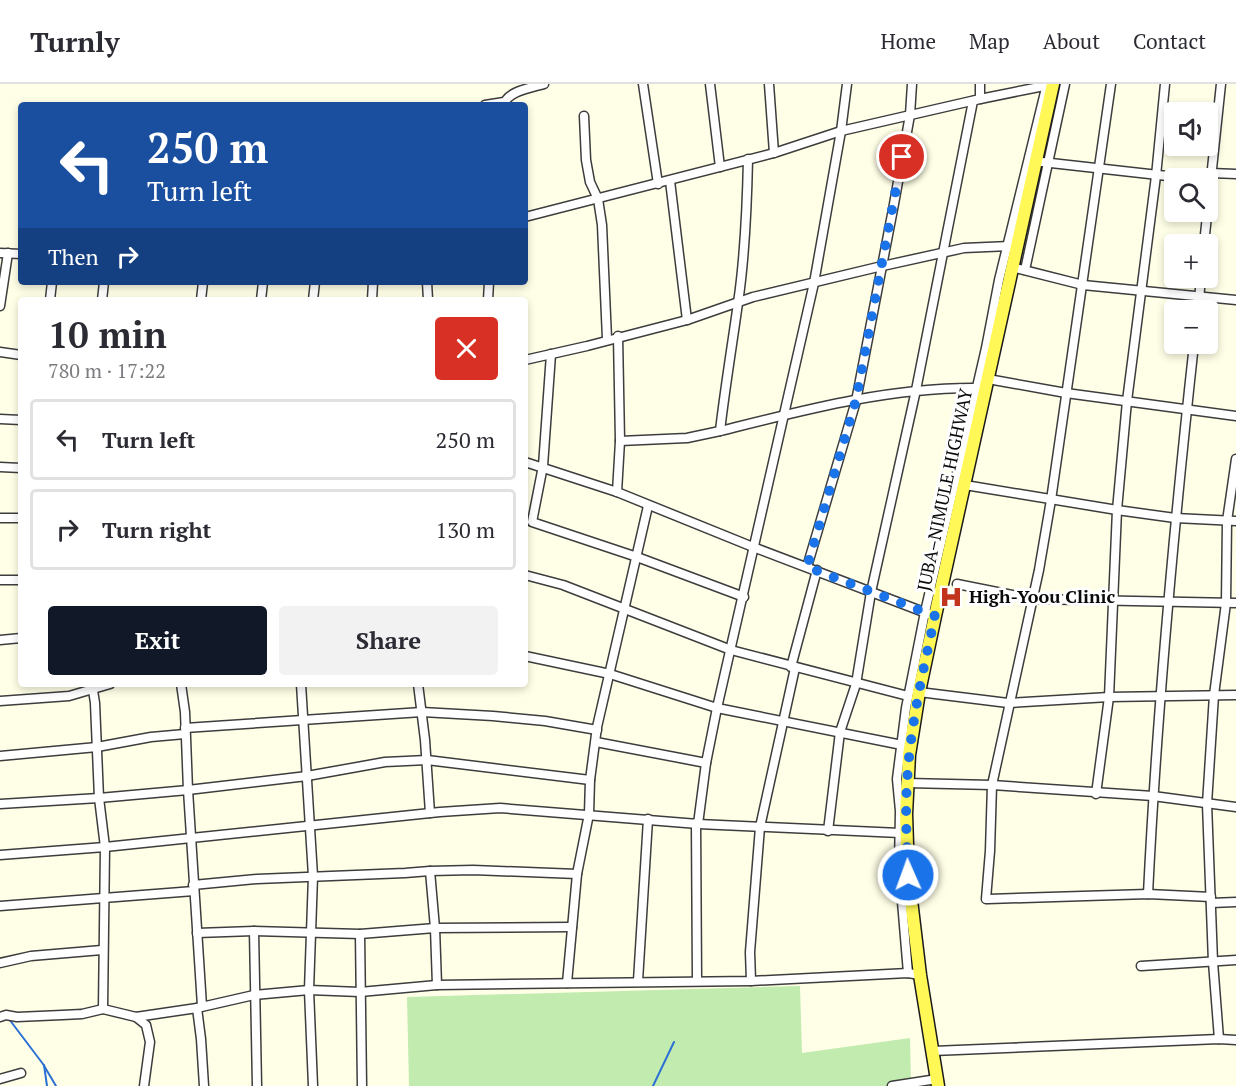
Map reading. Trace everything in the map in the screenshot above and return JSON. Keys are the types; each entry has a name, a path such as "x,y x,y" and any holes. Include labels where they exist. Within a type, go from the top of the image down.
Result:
{"main road":[{"name":"JUBA–NIMULE HIGHWAY","path":"938,1082 933,1051 914,974 908,875 907,783 914,694 930,614 965,485 1012,267 1012,247 1041,162 1050,85"}],"street":[{"path":"505,102 514,94 544,84"},
{"path":"644,84 658,183"},
{"path":"710,84 720,167"},
{"path":"769,84 774,153"},
{"path":"697,981 697,823 705,763 814,283 847,84"},
{"path":"807,567 856,400 910,115 912,84"},
{"path":"828,831 840,732 856,684 871,592 980,84"},
{"path":"1025,270 1041,162 1065,84"},
{"path":"1111,84 1051,500 992,785 987,899 1148,894 1236,902"},
{"path":"1096,794 1109,697 1117,510 1126,401 1156,176 1165,84"},
{"path":"1212,168 1221,84"},
{"path":"528,216 774,153 841,131 1050,85 977,388 930,614 753,547 617,492 528,463"},
{"path":"584,116 586,160 590,182 598,199 602,225 607,339"},
{"path":"720,431 727,368 739,301 748,159"},
{"path":"1041,162 1164,177"},
{"path":"1218,173 1236,174"},
{"path":"670,181 687,320"},
{"path":"528,359 687,320 739,301 883,266 974,247 1012,247"},
{"path":"0,306 4,253"},
{"path":"1012,267 1083,285 1236,300"},
{"path":"1199,300 1200,288"},
{"path":"617,492 620,441 618,336"},
{"path":"0,352 18,355"},
{"path":"551,354 543,466 529,522 637,557 744,597"},
{"path":"1148,894 1153,796 1175,518 1193,354"},
{"path":"988,379 1066,393 1236,416"},
{"path":"620,441 687,438 783,415 916,390 977,388"},
{"path":"0,419 18,420"},
{"path":"1219,1039 1213,962 1207,804 1214,695 1226,603 1236,459"},
{"path":"0,467 18,468"},
{"path":"965,485 1175,518 1232,521"},
{"path":"567,983 578,874 589,814 590,780 597,730 648,506"},
{"path":"0,518 18,518"},
{"path":"751,981 750,952 760,827 784,722 793,667 816,570"},
{"path":"528,576 563,585 731,650 856,684 914,694 1008,703 1162,695 1236,695"},
{"path":"0,580 18,580"},
{"path":"957,584 1032,599 1236,603"},
{"path":"0,640 18,638"},
{"path":"528,657 610,674 717,708 902,745"},
{"path":"0,701 69,696 90,687"},
{"path":"92,687 99,798 105,848 103,1009"},
{"path":"181,687 204,1086"},
{"path":"300,687 313,876 309,990 313,1086"},
{"path":"418,687 427,760 430,813"},
{"path":"0,1017 6,1014 17,1017 72,1014 103,1009 136,1017 254,995 309,990 360,992 437,985 751,981 914,974 899,866 897,779 914,694"},
{"path":"0,756 97,747 185,731 422,712 545,721 597,730"},
{"path":"596,742 705,763"},
{"path":"0,804 188,790 307,776 385,762 427,760 590,780"},
{"path":"907,783 992,785 1096,794 1153,796 1236,807"},
{"path":"0,855 105,848 430,813 500,808 760,827 900,833"},
{"path":"638,981 648,819"},
{"path":"0,906 104,898 313,876 430,870 578,874"},
{"path":"430,870 437,985"},
{"path":"197,933 254,931 360,934 435,928 572,927"},
{"path":"254,931 257,1086"},
{"path":"360,934 362,1086"},
{"path":"0,963 31,956 102,950"},
{"path":"1141,966 1236,960"},
{"path":"136,1017 146,1025 150,1042 144,1086"},
{"path":"933,1051 1236,1040"},
{"path":"0,1079 21,1073"},
{"path":"892,1086 938,1082"}],"green space":[{"path":"800,986 802,1053 910,1038 911,1086 409,1086 407,997"}],"waterway":[{"path":"9,1019 43,1064 56,1086"},
{"path":"653,1086 674,1042"},
{"path":"44,1065 47,1086"}],"place":[{"name":"High-Yoou Clinic","path":"951,597"}],"route":[{"path":"902,157 856,400 807,567 935,616 909,755 906,799 908,875"}]}
